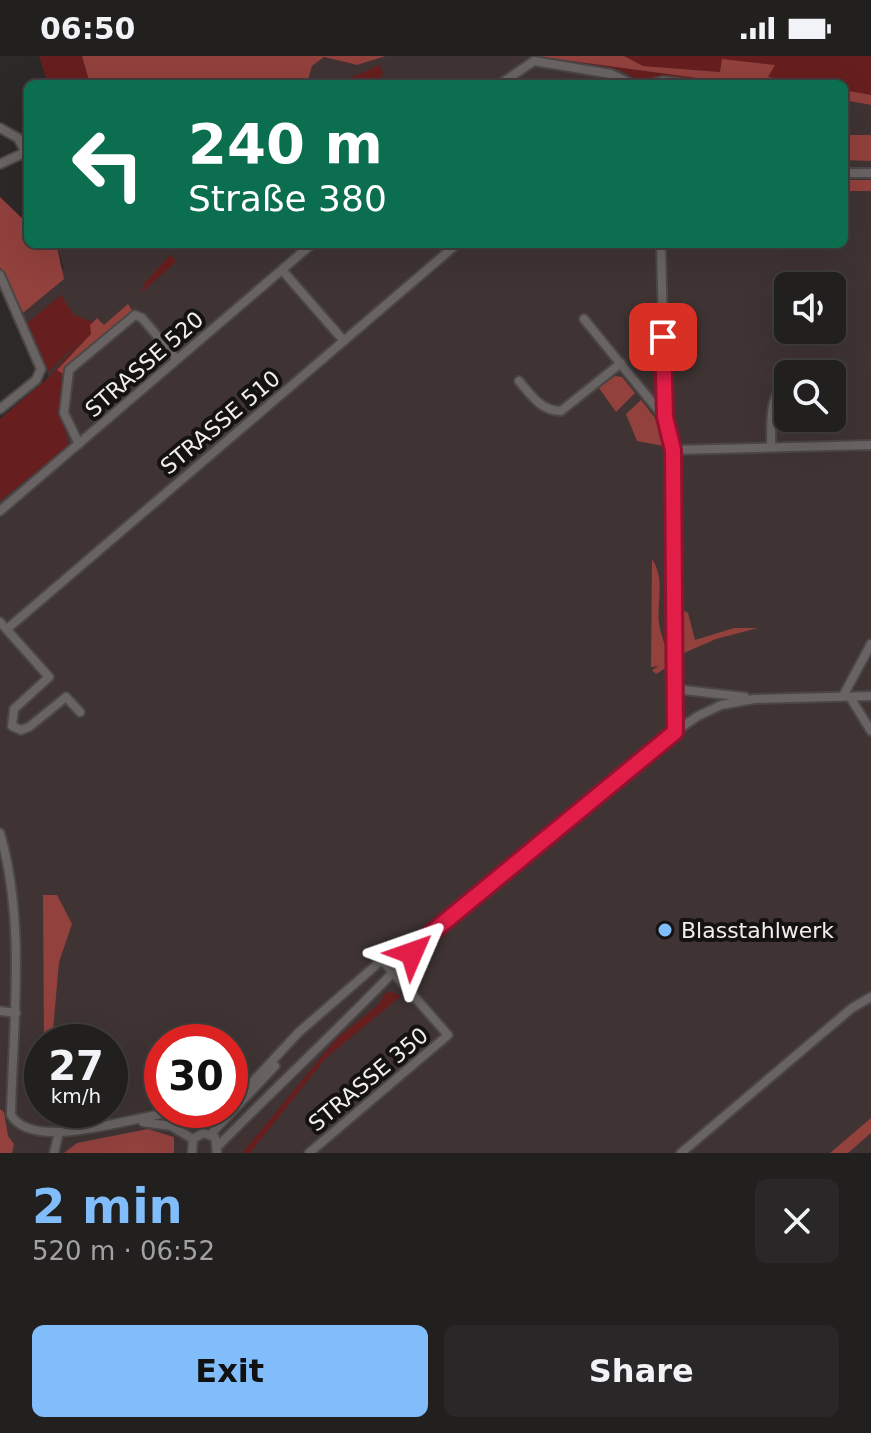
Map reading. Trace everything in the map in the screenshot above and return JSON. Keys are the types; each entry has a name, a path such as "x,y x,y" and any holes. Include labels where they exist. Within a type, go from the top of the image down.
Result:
{"street":[{"path":"513,80 534,61 611,74 624,80"},
{"path":"0,128 18,138 24,148"},
{"path":"0,164 24,152"},
{"path":"848,173 871,173"},
{"name":"STRASSE 520","path":"0,511 307,248"},
{"name":"STRASSE 510","path":"3,626 452,248"},
{"path":"661,248 665,417 673,450 675,732"},
{"path":"282,270 344,341"},
{"path":"0,275 41,369 36,380 0,409"},
{"path":"79,444 64,413 69,370 135,315 142,318 176,358"},
{"path":"584,319 665,417"},
{"path":"519,381 540,405 551,411 561,411 621,363"},
{"path":"771,446 774,399"},
{"path":"673,450 871,445"},
{"path":"3,626 49,677 14,709 10,717 12,726 21,730 29,727 66,697 80,712"},
{"path":"846,696 871,644"},
{"path":"675,689 754,699"},
{"path":"846,696 871,731"},
{"path":"211,1134 218,1149 430,934 675,732 721,705 754,699 871,696"},
{"path":"0,833 12,891 16,1013 11,1115 27,1130 58,1136 144,1121"},
{"path":"248,1087 299,1032 382,960 430,934"},
{"name":"STRASSE 350","path":"309,1153 448,1035 382,960"},
{"path":"681,1153 852,1008 871,997"},
{"path":"0,1011 16,1013"},
{"path":"211,1134 259,1084 299,1032"},
{"path":"139,1122 171,1126 193,1139"},
{"path":"190,1152 193,1139 203,1133 211,1134"},
{"path":"54,1153 58,1136"}],"shaded area":[{"path":"39,56 82,56 89,80 47,80"},
{"path":"82,56 386,56 357,65 324,57 312,66 308,80 89,80"},
{"path":"386,56 542,56 713,80 308,80 312,66 324,57 357,65"},
{"path":"529,56 712,80 662,77 638,80 620,70"},
{"path":"534,56 624,56 643,66 720,72 722,59 775,65 768,77 786,80 712,80"},
{"path":"624,56 871,56 871,95 848,91 848,80 767,77 774,65 722,60 720,72 643,66"},
{"path":"380,65 383,74 379,80 345,80"},
{"path":"848,91 871,95 871,105 848,101"},
{"path":"848,101 871,105 871,1153 0,1153 0,419 49,377 20,311 24,311 64,268 58,248 848,248"},
{"path":"848,135 871,135 871,161 848,160"},
{"path":"848,180 871,180 871,191 848,191"},
{"path":"0,197 24,220 24,248 57,248 64,279 24,312 20,311 0,267"},
{"path":"170,255 177,261 142,292 143,285"},
{"path":"61,295 74,315 93,322 91,334 58,370 63,374 60,411 69,445 0,501 0,419 49,377 83,338 48,372 26,324"},
{"path":"128,304 133,312 63,374 57,370 91,334 90,325 97,318 104,325"},
{"path":"615,376 622,377 635,393 616,412 599,388"},
{"path":"641,400 655,418 664,446 637,441 626,414"},
{"path":"652,559 658,574 659,623 669,666 656,674 652,670 659,666 651,667"},
{"path":"683,610 688,613 695,640 734,628 758,628 716,639 684,653"},
{"path":"43,895 57,895 72,924 59,962 54,1024 44,1024"},
{"path":"393,992 401,996 326,1058 250,1153 242,1153 337,1038 378,1005 385,993"},
{"path":"0,1109 4,1112 8,1136 14,1144 12,1153 0,1153"},
{"path":"871,1118 871,1133 848,1153 830,1153"},
{"path":"148,1129 174,1137 174,1153 64,1153 77,1143"}],"place":[{"name":"Blasstahlwerk","path":"665,930"}],"route":[{"path":"412,953 430,934 651,748 675,732 673,450 665,417 663,337"}]}
